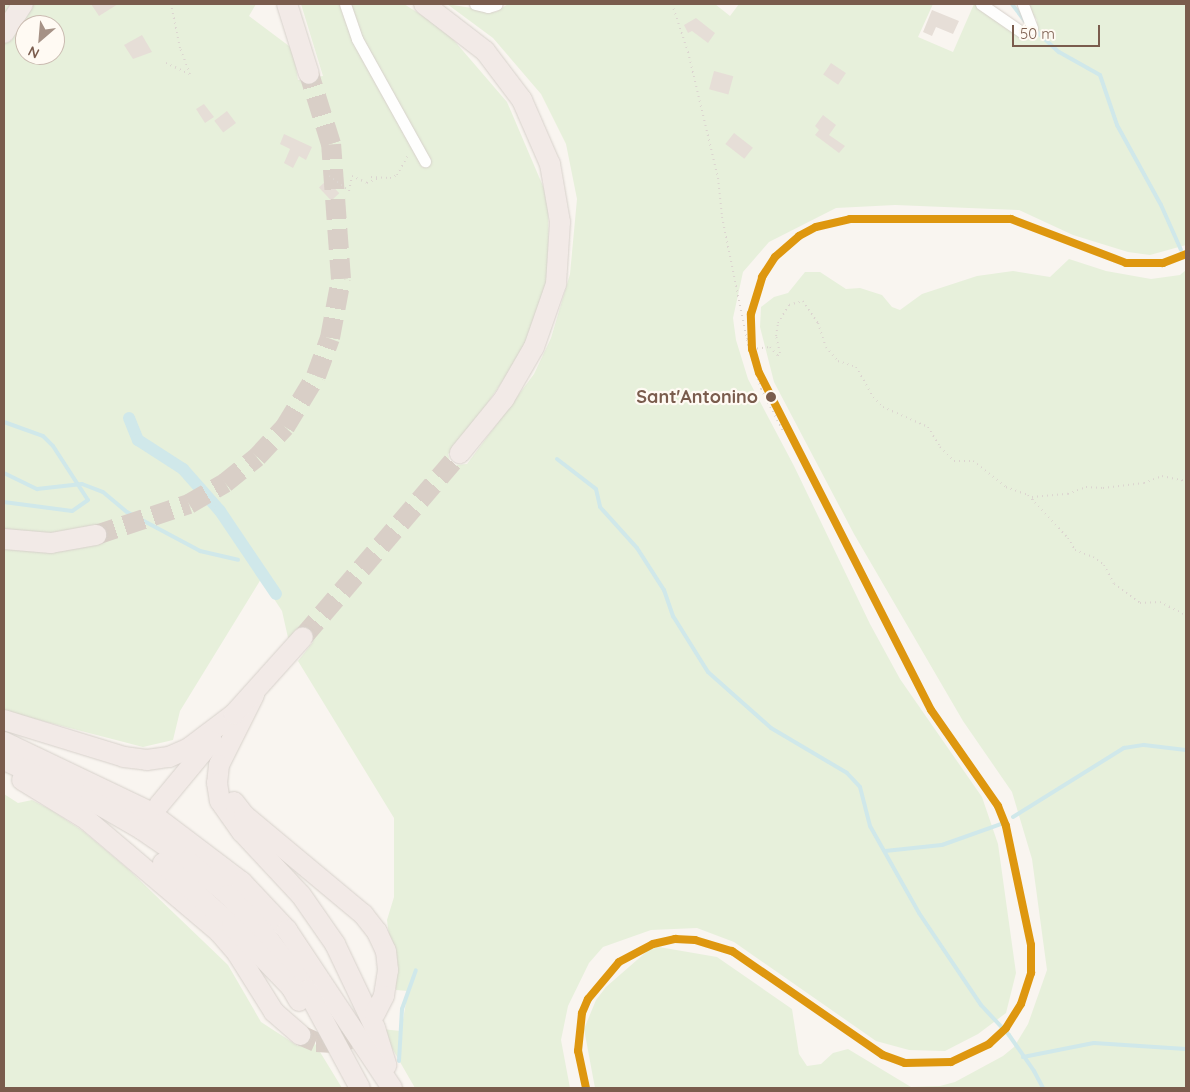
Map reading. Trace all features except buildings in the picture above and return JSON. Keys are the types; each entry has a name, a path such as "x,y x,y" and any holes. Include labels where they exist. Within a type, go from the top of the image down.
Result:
{"highway":[{"path":"4,33 23,4"},
{"path":"287,4 309,74"},
{"path":"428,6 485,51 522,100 550,164 560,222 556,284 534,347 504,398 460,453"},
{"path":"4,539 51,543 96,535"},
{"path":"4,720 124,756 147,760 169,757 189,748 234,714 254,695 303,637"},
{"path":"254,695 232,737 217,774 218,792 224,809 301,895 335,944 375,1028 392,1088"},
{"path":"158,805 234,714"},
{"path":"232,737 226,777 230,795 238,809 363,914 378,932 386,951 388,970 384,996 375,1014"},
{"path":"4,742 148,811 242,882 287,930 392,1088"},
{"path":"4,760 125,819 173,850 228,896 264,933 307,990 360,1088"},
{"path":"4,768 87,820 219,932 237,953 274,1012 300,1035"},
{"path":"163,863 232,926 291,987 352,1088"}],"street":[{"path":"345,4 357,38 424,161"},
{"path":"475,4 488,7 497,4"},
{"path":"981,4 1019,32 1032,28 1023,4"}],"path":[{"path":"166,63 190,74 178,40 171,4"},
{"path":"672,4 707,130 747,338 762,389 783,431"},
{"path":"372,177 397,175 414,142"},
{"path":"329,176 349,191 352,176 367,182 381,177"},
{"path":"747,338 752,349 759,350 770,347 778,356 780,350 776,332 780,319 788,305 804,301 818,323 826,347 838,361 856,367 873,397 883,407 928,427 940,447 954,460 973,461 1006,487 1033,500 1075,550 1093,557 1104,565 1114,584 1140,603 1160,602 1186,615"},
{"path":"1033,500 1032,496 1068,494 1086,487 1103,488 1144,483 1162,476 1186,481"}],"green space":[{"path":"4,4 256,4 249,16 293,49 298,80 323,76 301,4 404,4 445,30 507,102 548,198 549,269 538,317 515,363 458,446 448,454 450,462 456,465 467,464 534,374 551,338 570,274 577,199 566,144 541,94 493,38 447,4 496,12 508,4 715,4 730,16 739,4 933,4 918,37 953,52 974,4 1023,37 1035,31 1037,20 1024,4 1186,4 1186,245 1150,255 1128,252 1073,235 1019,210 895,205 836,208 769,242 743,272 733,318 736,340 748,379 794,466 870,624 900,679 982,797 998,844 1016,973 1006,1013 978,1034 945,1051 909,1050 876,1041 734,942 697,928 651,930 603,947 589,963 568,1006 561,1040 570,1088 415,1088 381,1029 401,1031 408,991 396,990 387,920 394,897 394,818 298,661 313,642 299,629 289,642 282,611 261,579 180,711 173,740 143,747 4,711"},
{"path":"1069,259 1106,271 1151,279 1180,275 1186,270 1186,1088 595,1088 584,1029 596,1000 606,987 653,946 717,957 792,1009 799,1054 807,1066 821,1064 833,1053 848,1049 911,1087 940,1086 955,1082 1003,1056 1014,1047 1028,1024 1047,970 1032,859 1012,792 963,721 854,534 774,382 760,327 761,307 774,297 788,293 805,272 820,272 846,289 860,288 882,295 892,307 900,310 922,294 977,276 1013,271 1050,277"},
{"path":"4,794 18,803 32,800 51,810 83,831 128,869 228,965 261,1022 298,1046 306,1029 342,1088 4,1088"}],"waterway":[{"path":"1012,4 1025,21"},
{"path":"1034,29 1059,52 1100,75 1117,125 1161,205 1181,250"},
{"path":"129,418 138,440 183,469 220,511 276,594"},
{"path":"4,422 43,436 53,446 88,500 72,511 4,502"},
{"path":"557,459 596,489 600,507 637,548 664,590 673,616 708,672 771,728 847,773 860,787 870,826 919,913 981,1005 1009,1035 1034,1071 1043,1088"},
{"path":"4,473 37,489 82,484 103,492 127,512 200,551 238,560"},
{"path":"1013,817 1124,748 1144,745 1186,750"},
{"path":"885,851 942,845 1001,824"},
{"path":"399,1061 402,1009 416,970"},
{"path":"1023,1057 1094,1043 1186,1049"}],"tunnel":[{"path":"96,535 189,504 225,483 257,457 285,427 316,376 330,338 341,279 331,144 309,74"},
{"path":"303,637 460,453"},
{"path":"300,1035 316,1042 334,1043 351,1039 368,1024"}],"transit line":[{"path":"586,1088 578,1051 582,1013 588,999 619,962 653,944 675,939 695,940 732,951 883,1055 905,1063 951,1062 989,1044 1006,1028 1021,1004 1031,973 1031,945 1006,826 998,806 931,710 759,373 752,349 751,314 762,277 775,257 799,236 816,227 850,219 1011,219 1126,263 1163,263 1186,254"}],"place":[{"name":"Sant'Antonino","path":"771,397"}]}
